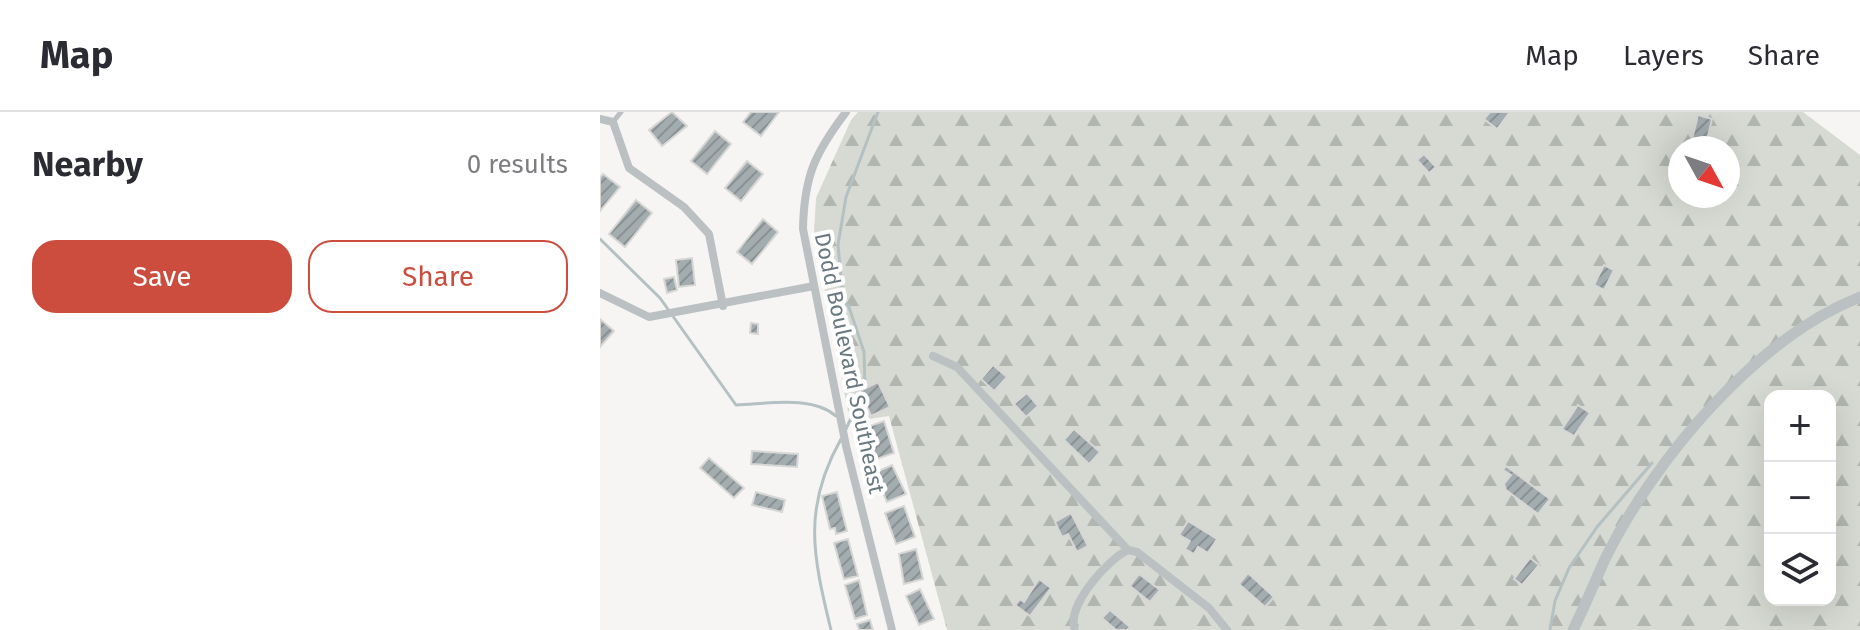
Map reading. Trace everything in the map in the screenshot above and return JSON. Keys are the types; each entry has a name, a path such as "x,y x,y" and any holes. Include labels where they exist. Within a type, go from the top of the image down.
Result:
{"street":[{"name":"Dodd Boulevard Southeast","path":"846,112 815,156 804,199 803,229 846,446 892,630"},
{"path":"600,119 613,122 629,168 684,207 709,234 723,306"},
{"path":"600,293 649,317 723,306 814,286"},
{"path":"1573,630 1627,520 1684,440 1778,346 1811,322 1860,297"},
{"path":"933,356 957,367 1128,550 1137,552 1209,608 1227,630"},
{"path":"1075,630 1072,618 1078,601 1119,555 1128,550"}],"lane":[{"path":"613,122 621,112"}],"green space":[{"path":"858,112 1803,112 1860,155 1860,630 947,630 889,416 850,422 814,233 816,198 851,120"}],"building":[{"path":"672,112 687,126 662,146 649,130"},
{"path":"751,112 779,112 761,136 743,122"},
{"path":"1490,112 1510,112 1497,129 1484,119"},
{"path":"1698,115 1712,119 1708,136 1693,136"},
{"path":"715,131 731,144 707,174 691,161"},
{"path":"1424,154 1436,167 1429,173 1417,160"},
{"path":"747,161 763,174 741,201 725,188"},
{"path":"603,174 620,187 600,211 600,178"},
{"path":"636,200 652,213 625,247 609,234"},
{"path":"763,219 778,232 752,264 737,252"},
{"path":"692,258 695,285 679,287 676,260"},
{"path":"1604,265 1614,270 1604,290 1594,285"},
{"path":"674,277 677,290 667,293 664,279"},
{"path":"600,319 614,331 600,347"},
{"path":"751,323 758,324 758,334 750,333"},
{"path":"993,365 1007,377 994,391 981,379"},
{"path":"878,382 890,407 871,416 860,391"},
{"path":"1027,393 1038,406 1026,417 1014,404"},
{"path":"1578,405 1590,413 1574,436 1562,429"},
{"path":"884,421 894,453 874,460 864,428"},
{"path":"1074,429 1100,452 1089,464 1064,440"},
{"path":"752,451 798,454 797,467 751,464"},
{"path":"709,458 744,488 734,498 700,468"},
{"path":"892,465 906,494 887,502 874,473"},
{"path":"1506,466 1550,499 1538,514 1506,490 1504,484 1511,475 1503,470"},
{"path":"756,492 785,500 782,512 752,505"},
{"path":"837,492 847,531 836,534 835,528 830,529 822,496"},
{"path":"904,506 915,537 896,544 885,513"},
{"path":"1071,513 1088,546 1077,552 1068,534 1062,537 1055,522"},
{"path":"1188,521 1217,539 1208,553 1198,547 1194,554 1185,549 1190,541 1179,535"},
{"path":"848,539 858,576 844,579 834,543"},
{"path":"916,549 923,579 904,584 899,554"},
{"path":"1530,558 1539,565 1522,585 1514,579"},
{"path":"1248,573 1274,597 1265,607 1239,584"},
{"path":"1139,574 1160,590 1150,602 1130,586"},
{"path":"1039,579 1051,588 1030,616 1015,605 1020,599 1024,602"},
{"path":"859,580 867,615 855,619 845,585"},
{"path":"920,589 934,619 919,625 906,596"},
{"path":"1110,610 1130,627 1127,630 1116,630 1102,618"},
{"path":"870,620 873,630 859,630 857,624"}],"waterway":[{"path":"846,429 865,388 864,352 849,307 843,299 838,245 846,197 878,112"},
{"path":"600,239 660,298 736,405 802,403 826,409 836,416"},
{"path":"831,630 819,579 816,510 820,488 841,439"},
{"path":"1550,630 1555,601 1569,568 1597,527 1652,463"}]}
